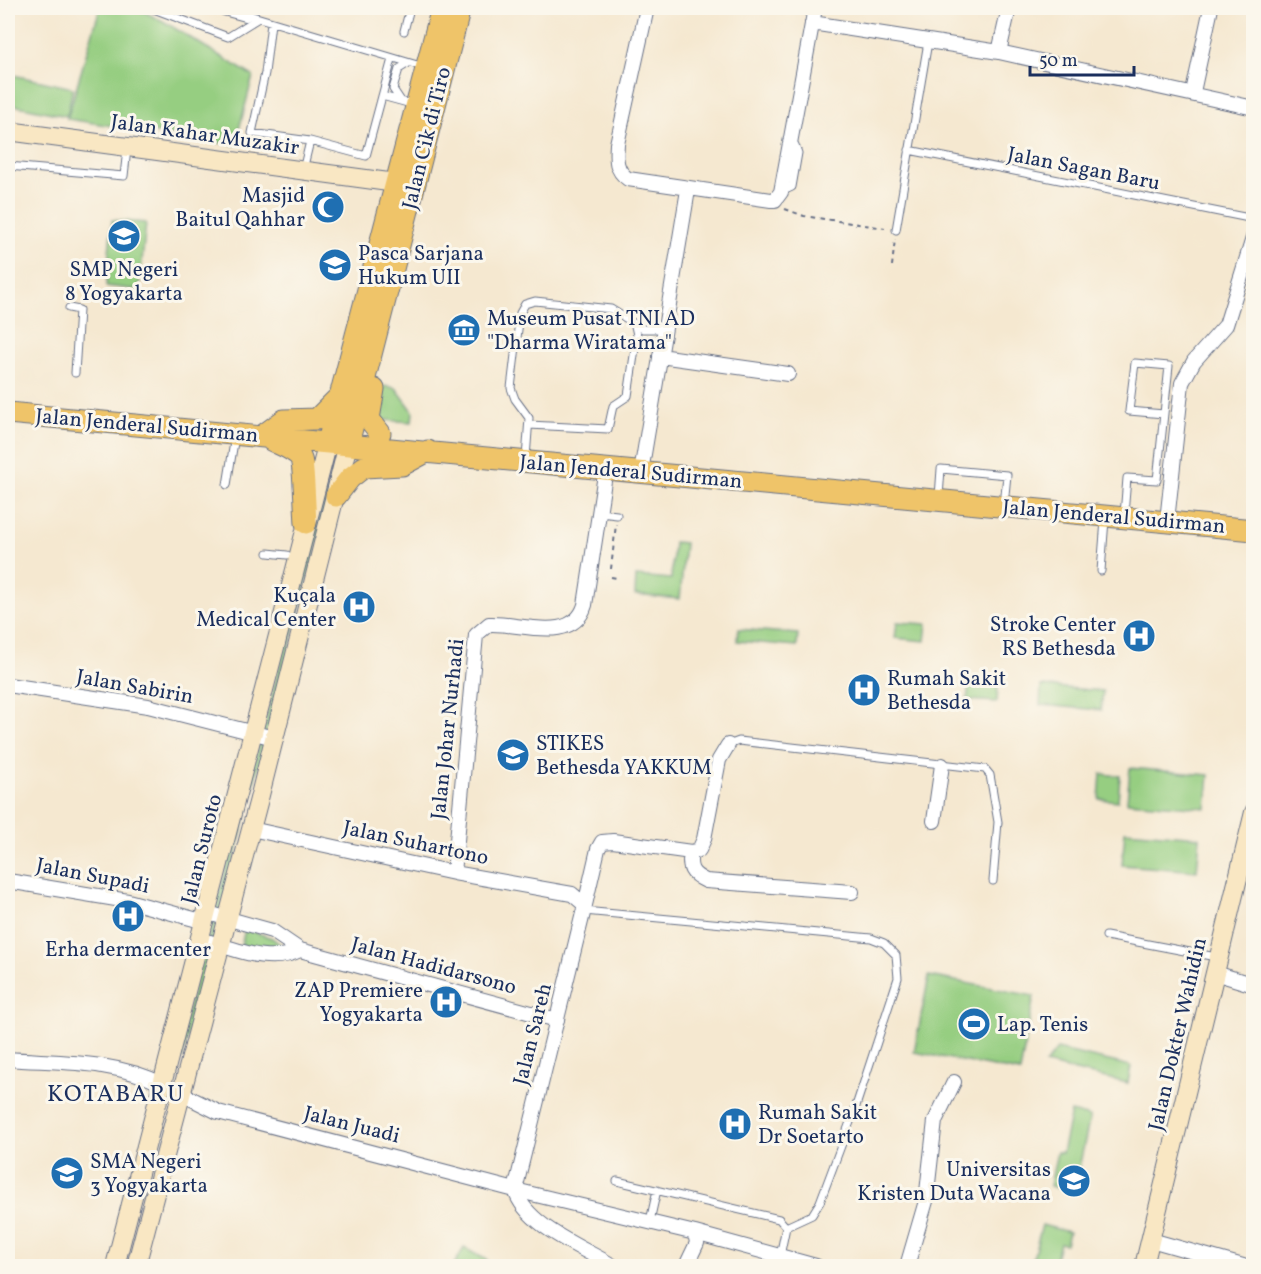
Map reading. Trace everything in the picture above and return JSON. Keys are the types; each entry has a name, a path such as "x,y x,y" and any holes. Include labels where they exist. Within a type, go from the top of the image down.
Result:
{"main road":[{"name":"Jalan Cik di Tiro","path":"338,443 365,373 405,184 409,103 417,66 442,8"},
{"name":"Jalan Cik di Tiro","path":"338,443 340,396 460,8"},
{"name":"Jalan Kahar Muzakir","path":"8,130 405,184"},
{"path":"365,373 374,389 369,419 380,433"},
{"path":"306,524 302,498 303,460 293,452 262,436 284,420 316,419 340,396"},
{"name":"Jalan Jenderal Sudirman","path":"8,412 1254,530"},
{"name":"Jalan Suroto","path":"136,1266 336,496 338,443"},
{"name":"Jalan Suroto","path":"115,1266 255,733 306,524 338,443"},
{"path":"336,496 350,478 364,466 397,466 428,452"},
{"name":"Jalan Dokter Wahidin","path":"1144,1266 1217,965 1248,861 1254,812"},
{"path":"162,1084 182,1094"}],"street":[{"path":"224,8 251,16"},
{"path":"647,8 617,144 616,163 621,174 628,179 688,190 778,196 815,8"},
{"path":"999,52 1009,8"},
{"path":"1193,92 1212,8"},
{"path":"812,23 999,52 1193,92 1254,108"},
{"path":"641,472 688,190"},
{"path":"1167,521 1182,383 1194,361 1226,325 1254,236"},
{"path":"660,356 788,374"},
{"name":"Jalan Johar Nurhadi","path":"454,873 476,635 489,624 550,629 562,627 577,619 585,605 606,468"},
{"name":"Jalan Sabirin","path":"8,686 148,706 274,738"},
{"path":"728,745 719,760 704,839 699,850 691,852 690,870 695,876 706,880 852,892"},
{"path":"934,821 942,765"},
{"name":"Jalan Suhartono","path":"251,829 454,873 572,894 585,908"},
{"name":"Jalan Sareh","path":"515,1190 585,908 597,849 602,842 613,841 691,852"},
{"name":"Jalan Supadi","path":"8,881 128,901 204,925"},
{"name":"Jalan Hadidarsono","path":"204,925 227,919 272,932 300,950 557,1020"},
{"path":"204,925 220,945 271,958 286,956 300,950"},
{"path":"1217,965 1254,985"},
{"path":"8,1059 113,1066 136,1072 162,1084"},
{"path":"907,1266 926,1201 935,1121 954,1082"},
{"name":"Jalan Juadi","path":"182,1094 218,1112 515,1190 650,1221 816,1266"},
{"path":"515,1190 518,1201 536,1220 613,1266"},
{"path":"686,1266 697,1243 695,1233"},
{"path":"1151,1240 1243,1266"}],"lane":[{"path":"151,8 228,37 251,16 417,66"},
{"path":"404,31 410,8"},
{"path":"271,23 266,73 252,133 310,141 366,156 392,59"},
{"path":"896,230 928,42"},
{"path":"382,96 409,103"},
{"path":"303,170 310,141"},
{"path":"8,166 124,176 127,146"},
{"name":"Jalan Sagan Baru","path":"909,150 1254,219"},
{"path":"526,461 530,425 528,413 514,399 510,382 520,313 525,304 536,301 611,309 635,326 665,329"},
{"path":"69,308 79,310 75,373"},
{"path":"530,425 608,429 613,406 628,396 637,335 635,326"},
{"path":"1101,571 1103,549 1127,478 1157,480 1164,414 1169,366 1135,363 1129,411 1164,414"},
{"path":"227,485 235,433"},
{"path":"938,500 941,469 1007,475 1004,506"},
{"path":"600,513 617,515"},
{"path":"268,553 287,555"},
{"path":"728,745 739,741 985,770 990,775 998,822 993,881"},
{"path":"585,908 871,938 892,949 899,964 898,978 856,1106 820,1202 812,1215 786,1227"},
{"path":"1106,936 1217,965"},
{"path":"617,1181 774,1217 786,1227"},
{"path":"650,1221 657,1190"},
{"path":"780,1256 786,1227"}],"path":[{"path":"778,196 784,209 804,216 896,230 892,266"},
{"path":"612,569 617,515"},
{"path":"610,577 617,578"}],"green space":[{"path":"100,8 136,8 163,21 253,76 235,145 67,119"},
{"path":"13,75 73,88 67,116 8,104"},
{"path":"112,220 146,223 139,290 106,286"},
{"path":"382,386 396,388 413,411 412,422 383,420 378,415"},
{"path":"334,461 337,466 182,1058 176,1056"},
{"path":"674,542 685,543 680,599 635,595 636,576 671,579"},
{"path":"897,622 927,624 925,641 895,638"},
{"path":"738,629 798,634 797,646 737,641"},
{"path":"969,684 998,686 997,702 967,700"},
{"path":"1041,686 1103,691 1101,710 1040,705"},
{"path":"1130,768 1209,775 1206,808 1127,802"},
{"path":"1101,774 1120,776 1118,801 1099,799"},
{"path":"1125,831 1200,837 1197,871 1122,865"},
{"path":"245,929 272,938 285,948 280,951 241,946"},
{"name":"Lap. Tenis","path":"929,976 1034,996 1020,1072 914,1052"},
{"path":"1057,1049 1131,1066 1128,1083 1045,1064"},
{"path":"1071,1112 1090,1117 1076,1182 1080,1184 1077,1193 1050,1186 1057,1152 1062,1153"},
{"path":"1042,1225 1069,1232 1066,1244 1060,1243 1054,1266 1037,1266 1038,1263 1032,1262"},
{"path":"464,1248 487,1260 483,1266 453,1266"}],"place":[{"name":"Masjid Baitul Qahhar","path":"328,207"},
{"name":"SMP Negeri 8 Yogyakarta","path":"124,236"},
{"name":"Pasca Sarjana Hukum UII","path":"335,265"},
{"name":"Museum Pusat TNI AD \"Dharma Wiratama\"","path":"464,330"},
{"name":"Kuçala Medical Center","path":"359,607"},
{"name":"Stroke Center RS Bethesda","path":"1139,636"},
{"name":"Rumah Sakit Bethesda","path":"864,690"},
{"name":"STIKES Bethesda YAKKUM","path":"513,755"},
{"name":"Erha dermacenter","path":"128,916"},
{"name":"ZAP Premiere Yogyakarta","path":"446,1002"},
{"name":"Lap. Tenis","path":"974,1024"},
{"name":"Rumah Sakit Dr Soetarto","path":"735,1124"},
{"name":"SMA Negeri 3 Yogyakarta","path":"67,1173"},
{"name":"Universitas Kristen Duta Wacana","path":"1074,1181"}],"district":[{"name":"KOTABARU","path":"116,1093"}]}
